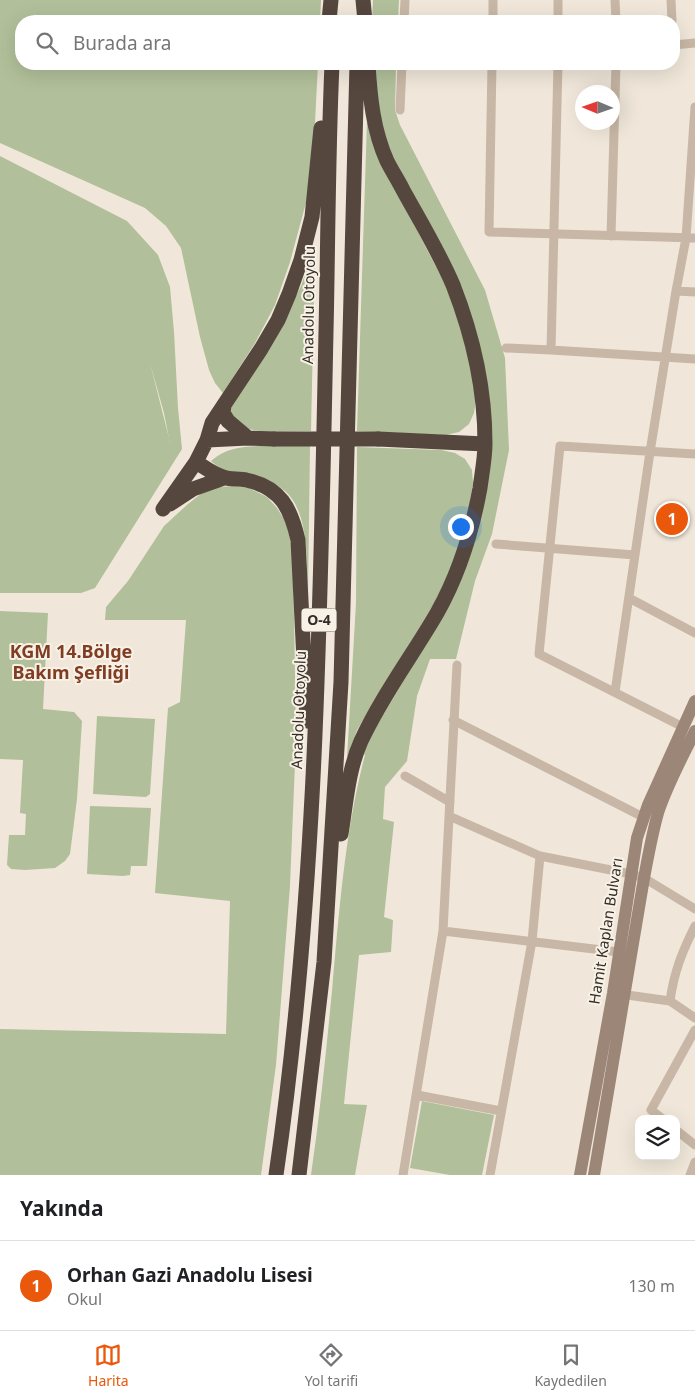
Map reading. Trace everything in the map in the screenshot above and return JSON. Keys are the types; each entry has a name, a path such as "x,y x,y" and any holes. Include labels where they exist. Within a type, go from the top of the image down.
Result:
{"highway":[{"path":"330,15 331,0"},
{"path":"335,15 336,0"},
{"path":"358,15 359,0"},
{"path":"363,0 364,15"},
{"path":"312,814 298,540 289,509 280,498 260,484 245,479 224,478 193,489 163,509 196,462 207,440 212,423 261,349 278,320 289,294 301,260 312,217 318,170 326,70"},
{"name":"Anadolu Otoyolu","path":"276,1175 301,963 312,814 319,647 332,70"},
{"name":"O-4","path":"300,1175 323,972 341,682 357,70"},
{"path":"328,907 355,760 360,743 451,586 469,536 477,504 485,444 479,374 475,352 464,316 436,250 387,160 370,98 368,70"},
{"path":"224,404 224,413 228,421 248,438"},
{"path":"207,440 248,438 274,440 378,439 485,444"},
{"path":"196,462 224,478"}],"main road":[{"name":"Hamit Kaplan Bulvarı","path":"580,1175 658,815 689,729 695,701"},
{"name":"Hamit Kaplan Bulvarı","path":"594,1175 619,994 619,952 637,838 655,787 689,729"}],"street":[{"path":"404,15 405,0"},
{"path":"493,0 493,15"},
{"path":"558,0 558,15"},
{"path":"615,0 616,15"},
{"path":"671,0 672,15"},
{"path":"680,45 695,44"},
{"path":"400,110 402,70"},
{"path":"492,70 488,232 691,238"},
{"path":"551,350 558,70"},
{"path":"611,236 616,70"},
{"path":"615,692 676,291 691,238 695,107"},
{"path":"676,291 695,292"},
{"path":"506,348 695,359"},
{"path":"689,729 540,654 560,446 695,454"},
{"path":"496,544 635,555"},
{"path":"629,598 695,633"},
{"path":"403,1175 444,931 457,665"},
{"path":"453,720 643,817"},
{"path":"405,776 450,802"},
{"path":"449,816 540,856 644,878 695,909"},
{"path":"490,1175 532,941 540,856"},
{"path":"670,1001 674,974 695,926"},
{"path":"444,931 619,952"},
{"path":"619,994 670,1001 695,1018"},
{"path":"658,1115 651,1110 695,1030"},
{"path":"417,1095 501,1111"},
{"path":"680,1133 695,1145"},
{"path":"690,1175 695,1162"}],"green space":[{"path":"0,0 321,0 320,15 15,15 15,70 318,70 314,142 307,199 290,262 275,305 255,343 223,393 215,383 209,370 181,248 166,226 145,208 0,143"},
{"path":"373,0 399,0 398,15 372,15"},
{"path":"372,70 396,70 395,110 400,125 485,290 505,358 509,450 492,534 475,581 456,659 430,659 417,696 407,761 385,787 383,819 394,822 384,917 393,920 391,952 359,955 344,1104 367,1105 355,1175 311,1175 323,1083 340,902 352,813 365,755 362,753 416,660 477,533 483,362 395,163 381,126"},
{"path":"367,121 411,219 443,280 461,325 472,371 476,399 474,413 469,424 459,432 446,435 357,431"},
{"path":"0,156 127,221 158,255 170,287 182,449 95,588 81,593 0,593","holes":["150,363 164,413 169,438"]},
{"path":"315,246 311,431 267,432 241,428 231,414 231,403 275,334 301,286"},
{"path":"272,445 310,446 308,594 303,525 293,500 285,491 275,485 227,471 211,461 232,449"},
{"path":"357,447 441,450 455,453 465,459 472,470 473,483 468,515 454,563 435,602 357,730 347,758 356,603"},
{"path":"218,487 249,488 267,497 287,524 292,549 296,738 290,886 276,1065 261,1175 0,1175 0,1029 226,1034 230,901 155,893 168,708 180,702 186,620 105,620 106,607 128,581 164,526 202,493"},
{"path":"0,611 48,613 43,709 74,712 82,721 77,799 70,854 65,861 55,868 25,870 11,869 7,865 9,835 25,835 26,814 20,813 23,760 0,759"},
{"path":"97,716 155,719 150,794 146,797 93,794"},
{"path":"90,806 151,808 147,866 131,866 130,875 123,876 87,874"},
{"path":"422,1101 494,1115 482,1175 450,1175 410,1168"}],"place":[{"name":"Orhan Gazi Anadolu Lisesi","path":"672,519"}],"district":[{"name":"KGM 14.Bölge Bakım Şefliği","path":"71,662"}]}
